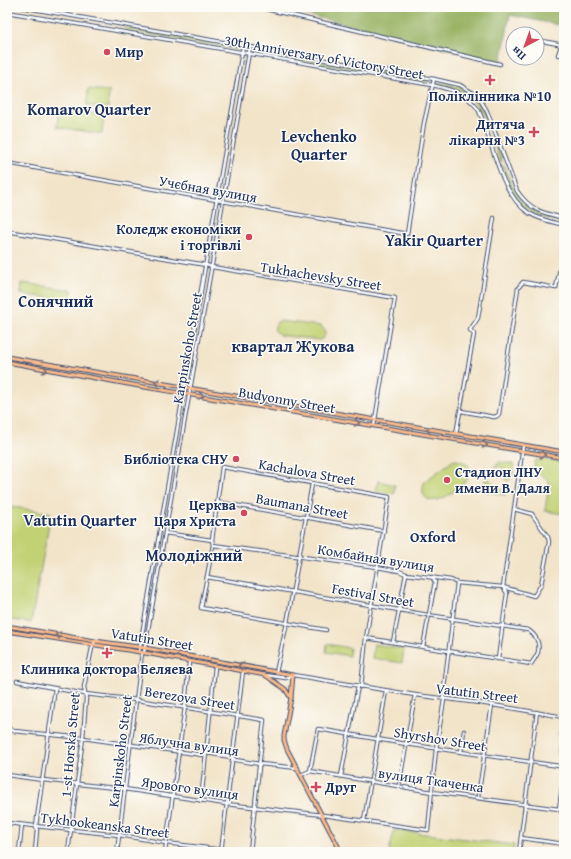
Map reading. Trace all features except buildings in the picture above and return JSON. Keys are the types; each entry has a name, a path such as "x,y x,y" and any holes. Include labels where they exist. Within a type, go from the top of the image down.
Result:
{"main road":[{"name":"Budyonny Street","path":"7,357 185,386 564,452"},
{"name":"Budyonny Street","path":"7,362 57,372 564,458"},
{"path":"455,440 456,434"},
{"name":"Vatutin Street","path":"7,626 140,647 293,675"},
{"name":"Vatutin Street","path":"7,631 265,675"},
{"path":"265,675 285,689 291,698"},
{"path":"293,675 284,740 341,852"}],"street":[{"name":"30th Anniversary of Victory Street","path":"21,7 434,79 460,85 473,93 481,101 487,111 517,191 521,197 527,204 540,212 564,218"},
{"path":"258,7 500,64"},
{"name":"30th Anniversary of Victory Street","path":"7,12 432,85 458,92 473,102 478,109 507,185 518,204 538,218 564,225"},
{"path":"545,42 558,44 561,46 558,55 564,54"},
{"name":"Karpinskoho Street","path":"142,653 140,647 243,46"},
{"name":"Karpinskoho Street","path":"117,852 142,653 145,648 250,47"},
{"path":"432,85 434,79"},
{"name":"Учєбная вулиця","path":"7,164 406,234 424,122 432,85"},
{"path":"456,434 474,334 470,330 478,318 480,311 494,218"},
{"name":"Tukhachevsky Street","path":"7,231 395,298 375,420"},
{"path":"461,412 494,416 499,414 518,288 523,282 556,288 564,248"},
{"path":"374,426 375,420"},
{"path":"366,638 498,659 507,593 503,587 523,446"},
{"name":"Kachalova Street","path":"217,502 222,467 389,497 384,531"},
{"path":"276,672 293,592 312,484"},
{"path":"217,502 212,540 213,545 201,608 326,630"},
{"name":"Baumana Street","path":"217,502 384,531"},
{"name":"Комбайная вулиця","path":"213,545 377,567 399,571 406,574 451,580 457,583 503,587 534,596 541,585 549,542 548,537 532,514 514,509"},
{"path":"341,776 359,686 384,531"},
{"path":"165,533 212,540"},
{"path":"393,642 406,574"},
{"name":"Festival Street","path":"207,577 371,606 528,630 534,634 537,639 538,653 531,664 498,659"},
{"path":"423,647 435,582 432,578"},
{"path":"432,792 436,749 444,700 442,696 457,583"},
{"name":"1-st Horska Street","path":"68,852 83,738 86,698 84,687 95,641"},
{"path":"165,852 179,751 188,662"},
{"path":"201,801 215,667"},
{"path":"221,851 243,671"},
{"name":"Vatutin Street","path":"265,675 286,678 293,675 444,700 492,705 564,717"},
{"name":"Berezova Street","path":"17,681 85,694 136,700 264,720 260,764"},
{"path":"35,852 36,826 55,688"},
{"path":"364,821 386,691"},
{"path":"399,786 415,695"},
{"path":"478,797 492,705"},
{"path":"518,852 537,712"},
{"name":"Яблучна вулиця","path":"7,728 14,731 83,738 202,755 206,754 232,757 235,760 298,768"},
{"name":"Shyrshov Street","path":"310,771 318,729 436,749 559,766 564,771"},
{"path":"461,752 464,732"},
{"path":"250,852 260,764"},
{"path":"301,775 310,771"},
{"name":"вулиця Ткаченка","path":"310,771 432,792 559,809"},
{"path":"564,774 559,809 564,818"},
{"name":"Ярового вулиця","path":"7,775 124,789 201,801 322,815 428,830 432,792"},
{"name":"Tykhookeanska Street","path":"7,823 119,835 221,851 250,852"},
{"path":"19,852 22,825"},
{"path":"521,838 564,843 564,847"}],"green space":[{"path":"275,7 564,7 564,26 510,15 508,26 505,26 505,41 501,62"},
{"path":"126,27 239,47 239,49 125,30"},
{"path":"253,49 430,81 429,83 252,53 251,50"},
{"path":"440,82 462,88 476,99 485,114 500,152 502,162 500,161 487,122 475,102 466,94 454,88 438,84"},
{"path":"88,89 109,91 108,108 87,106"},
{"path":"59,109 104,116 102,134 57,127"},
{"path":"503,165 505,166 514,189 525,204 531,209 564,221 564,223 537,215 523,206 512,192"},
{"path":"22,283 72,290 70,301 21,294"},
{"path":"280,321 321,326 325,331 324,336 319,340 279,335 274,329 277,322"},
{"path":"540,459 564,462 564,514 545,511 549,482 537,471 534,466 535,461"},
{"name":"Стадион ЛНУ имени В. Даля","path":"454,460 462,461 467,465 470,471 468,479 448,496 441,499 429,500 425,497 423,491 425,481"},
{"path":"499,462 513,464 513,475 508,481 505,479 505,471 500,466 493,469"},
{"path":"486,477 506,495 483,491"},
{"path":"378,481 395,485 394,494 376,491"},
{"path":"7,506 51,513 31,623 7,619"},
{"path":"327,644 350,648 349,656 326,652"},
{"path":"374,644 404,649 402,663 372,658"},
{"path":"562,721 564,721 564,764 562,755 557,755 561,738 558,735"},
{"path":"394,830 514,845 513,852 389,852"}],"place":[{"name":"Мир","path":"107,52"},
{"name":"Поліклінника №10","path":"490,80"},
{"name":"Дитяча лікарня №3","path":"534,132"},
{"name":"Коледж економіки і торгівлі","path":"249,237"},
{"name":"Библіотека СНУ","path":"236,459"},
{"name":"Стадион ЛНУ имени В. Даля","path":"447,480"},
{"name":"Церква Царя Христа","path":"244,513"},
{"name":"Клиника доктора Беляева","path":"107,653"},
{"name":"Друг","path":"316,787"}],"district":[{"name":"Komarov Quarter","path":"89,109"},
{"name":"Levchenko Quarter","path":"319,145"},
{"name":"Yakir Quarter","path":"434,240"},
{"name":"Сонячний","path":"56,301"},
{"name":"квартал Жукова","path":"293,346"},
{"name":"Vatutin Quarter","path":"80,520"},
{"name":"Oxford","path":"433,537"},
{"name":"Молодіжний","path":"194,555"}]}
